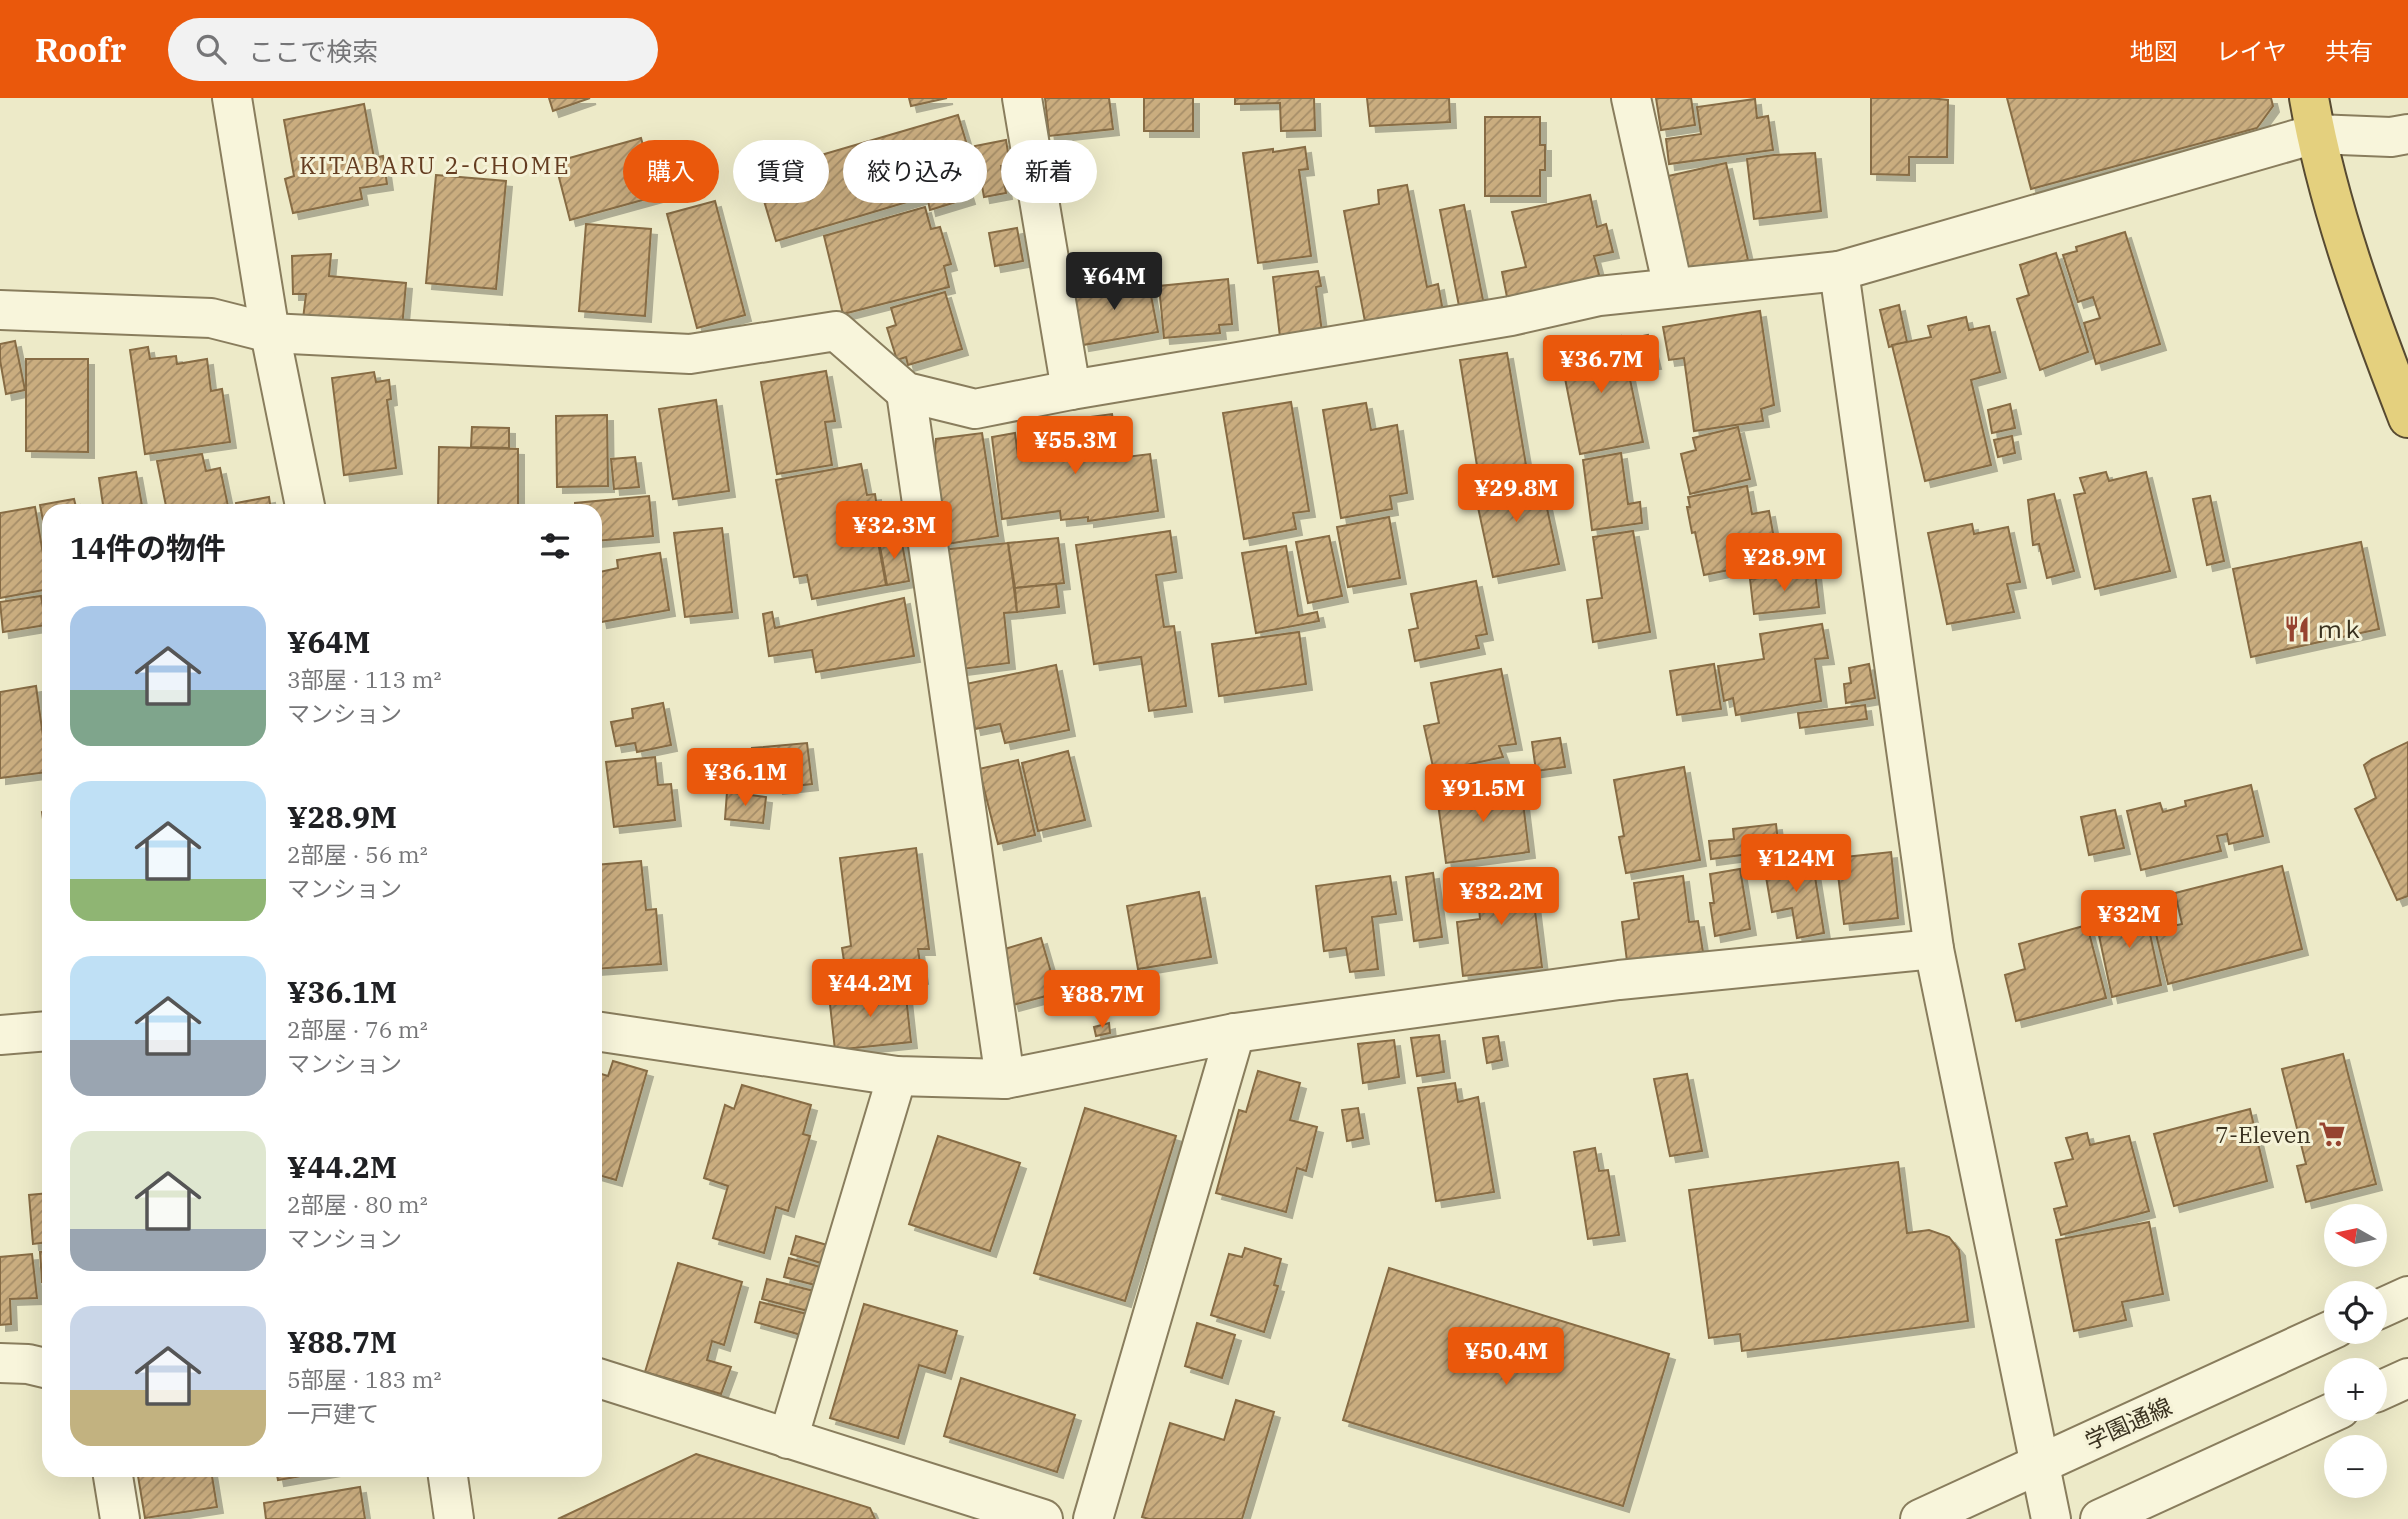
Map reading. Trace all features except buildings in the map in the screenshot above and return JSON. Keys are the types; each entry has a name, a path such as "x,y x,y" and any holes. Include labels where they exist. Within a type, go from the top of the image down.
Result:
{"highway":[{"path":"2312,116 2364,305 2408,418"}],"street":[{"path":"233,98 270,333 305,504"},
{"path":"1022,98 1071,390"},
{"path":"1631,98 1673,288"},
{"path":"0,310 211,318 270,333 690,354 836,331 906,392 975,409 1071,390 1511,316 1599,296 1839,271 2312,116 2391,137 2408,134"},
{"path":"1839,271 1934,949 2051,1519"},
{"path":"906,392 1006,1079"},
{"path":"602,1032 897,1076 1006,1079 1235,1033 1619,980 1934,949"},
{"path":"0,1035 42,1032"},
{"path":"1093,1519 1235,1033"},
{"path":"788,1438 897,1076"},
{"path":"2387,1306 2408,1296"},
{"name":"学園通線","path":"1920,1519 2324,1333"},
{"path":"0,1363 29,1364 42,1368"},
{"path":"2387,1388 2408,1378"},
{"path":"602,1379 1042,1519"},
{"path":"2100,1519 2324,1416"},
{"path":"113,1477 120,1519"},
{"path":"448,1477 454,1519"}],"place":[{"name":"ｍｋ","path":"2297,629"},
{"name":"7-Eleven","path":"2332,1134"}],"district":[{"name":"KITABARU 2-CHOME","path":"435,165"}]}
